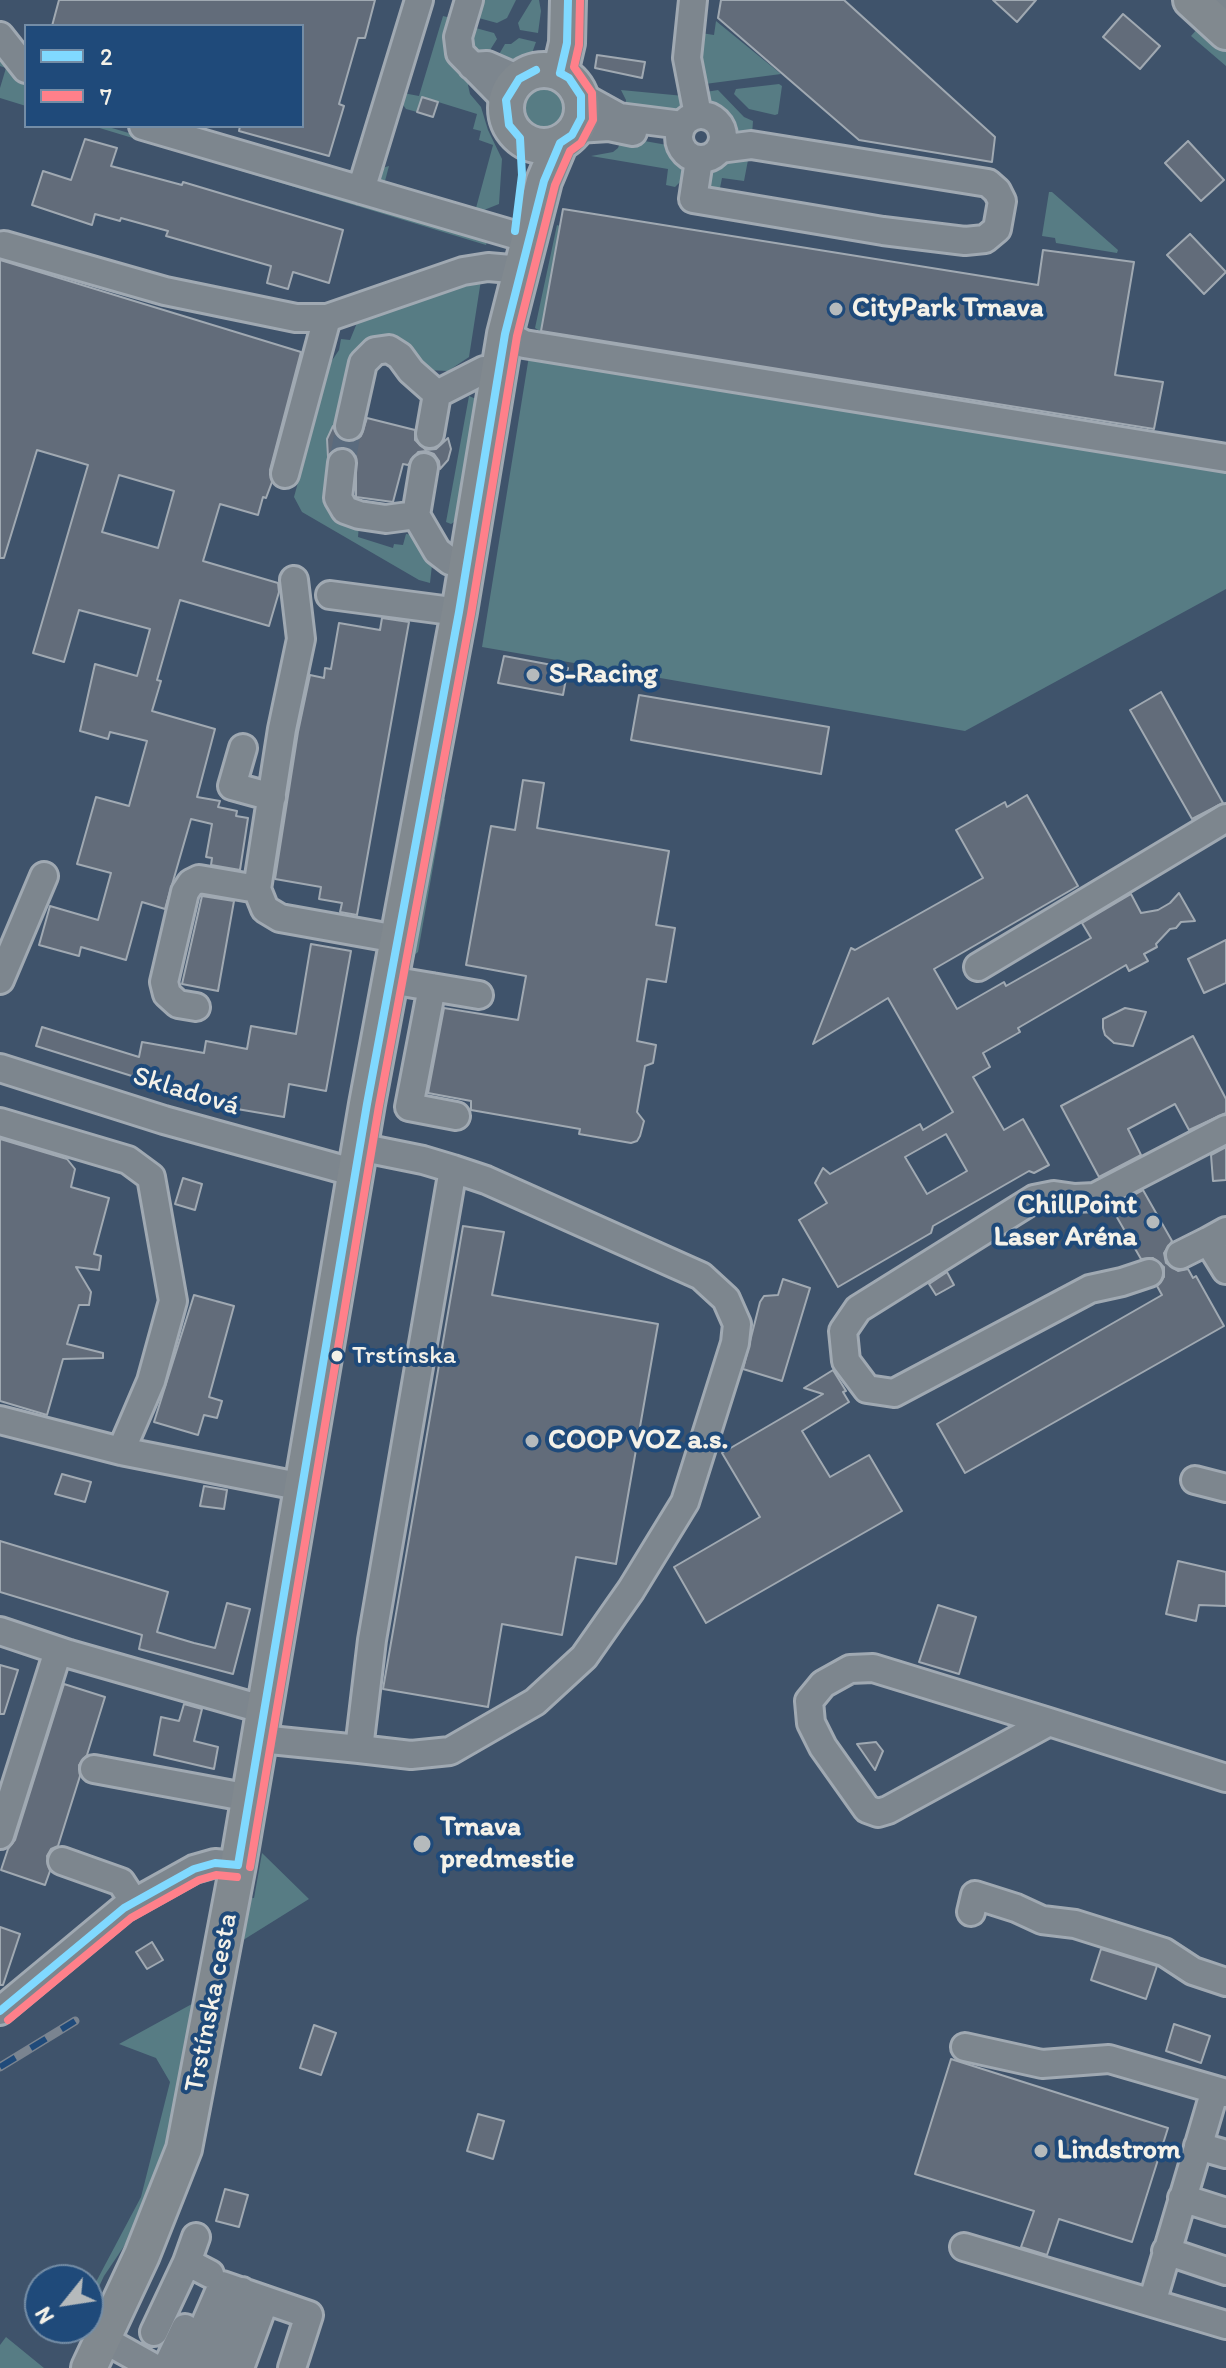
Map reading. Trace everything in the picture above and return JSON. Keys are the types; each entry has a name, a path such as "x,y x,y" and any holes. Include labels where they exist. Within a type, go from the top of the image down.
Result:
{"main road":[{"name":"Trstínska cesta","path":"512,283 544,181 555,0"},
{"name":"Trstínska cesta","path":"96,2354 161,2211 184,2149 250,1798 357,1160 459,612 500,371 522,175 520,138 539,146 548,98 567,43 568,0"},
{"path":"1191,0 1226,32"}],"street":[{"path":"361,190 419,0"},
{"path":"469,0 458,45 460,53 472,66 487,65 609,127 700,136 988,183 1002,201 997,229 985,239 965,241 883,231 693,199 700,136 687,58 693,0"},
{"path":"0,36 24,66"},
{"path":"150,128 515,235"},
{"path":"4,245 165,291 296,318 327,318 463,271 488,267 512,283"},
{"path":"285,474 327,318"},
{"path":"505,334 524,344 1226,458"},
{"path":"349,426 363,363 375,351 389,349 400,356 411,371 437,394"},
{"path":"437,394 484,370 500,371"},
{"path":"430,434 437,394"},
{"path":"342,463 338,498 345,510 386,519 416,515"},
{"path":"424,467 416,515 437,551 450,561 467,565"},
{"path":"294,580 301,639 257,889 265,909 280,918 397,939"},
{"path":"330,595 459,612"},
{"path":"243,748 232,786 272,797"},
{"path":"978,967 1226,818"},
{"path":"0,980 44,876"},
{"path":"196,1007 178,1004 167,994 164,982 185,892 191,883 199,879 257,889"},
{"path":"390,980 479,995"},
{"path":"432,987 409,1107 456,1116"},
{"name":"Skladová","path":"0,1068 164,1120 357,1160 423,1160 486,1180 701,1276 726,1299 737,1324 735,1343 685,1502 631,1590 584,1657 535,1702 450,1751 411,1755 359,1749 262,1724 0,1631"},
{"path":"0,1122 128,1160 151,1177 173,1301 151,1381 121,1451"},
{"path":"1149,1273 1090,1289 894,1393 867,1389 846,1361 843,1331 858,1309 1034,1199 1054,1195 1095,1197 1226,1129"},
{"path":"359,1749 372,1640 453,1169"},
{"path":"1180,1255 1217,1236 1226,1270"},
{"path":"0,1420 121,1451 303,1487"},
{"path":"1195,1480 1226,1488"},
{"path":"0,1835 58,1651"},
{"path":"1049,1722 878,1813 867,1809 823,1747 811,1723 809,1701 823,1684 850,1669 873,1668 1049,1722 1226,1778"},
{"path":"94,1769 250,1798"},
{"path":"62,1861 121,1882 134,1902"},
{"path":"0,2011 124,1908 194,1869 215,1863 238,1865"},
{"path":"971,1912 975,1895 1042,1920 1075,1924 1164,1952 1193,1971 1226,1982"},
{"path":"965,2047 1042,2064 1109,2059 1220,2091 1198,2146 1152,2303"},
{"path":"1198,2146 1226,2154"},
{"path":"1182,2198 1226,2212"},
{"path":"154,2332 196,2237"},
{"path":"964,2247 1226,2325"},
{"path":"1166,2251 1226,2271"},
{"path":"187,2262 235,2287 309,2315 292,2368"},
{"path":"166,2368 235,2287"},
{"path":"186,2368 235,2287"},
{"path":"213,2368 235,2287"},
{"path":"235,2287 240,2368"},
{"path":"96,2354 155,2368"}],"green space":[{"path":"482,0 516,0 507,18 497,23 475,17"},
{"path":"532,0 539,0 541,11 538,33 520,30 518,23"},
{"path":"443,16 451,18 445,41 448,57 455,68 472,79 468,85 470,94 481,107 502,159 499,204 484,210 476,210 384,184 380,179 382,168 389,166 385,181 476,208 493,145 479,140 481,131 473,129 477,114 422,97 417,112 406,109 400,101 403,93 419,96"},
{"path":"716,21 781,74 705,84 699,46 701,33 714,35"},
{"path":"472,27 494,33 497,39 485,58 472,44"},
{"path":"1199,27 1226,43 1226,66 1191,36"},
{"path":"519,38 536,42 531,56 523,64 514,68 494,63 505,44"},
{"path":"0,54 24,84 24,105 0,98 6,68 0,66"},
{"path":"544,84 561,92 569,109 561,126 544,134 527,126 519,109 527,92"},
{"path":"782,86 778,114 775,115 749,109 734,94 736,89"},
{"path":"621,90 684,96 685,103 675,115 626,112 626,100"},
{"path":"718,90 744,117 753,121 752,135 738,132 711,103 706,92"},
{"path":"100,128 112,128 472,234 487,242 486,245"},
{"path":"622,137 667,145 682,169 684,175 680,182 675,187 666,185 668,169 591,156 613,152"},
{"path":"749,155 744,181 722,178 719,193 710,191 709,177 715,167 727,158"},
{"path":"1049,192 1118,250 1117,253 1056,243 1055,238 1042,236"},
{"path":"557,225 560,226 541,332 535,328"},
{"path":"481,280 469,357 448,371 425,370 391,342 339,427 333,427 327,439 328,456 333,458 359,525 358,537 393,548 394,544 403,545 406,534 414,535 432,565 430,583 419,580 302,512 294,497 331,362 339,350 341,339 350,340 361,313"},
{"path":"529,356 1226,469 1226,589 965,731 482,647"},
{"path":"469,396 480,405 460,518 451,524 446,522"},
{"path":"438,796 445,799 418,952 408,960"},
{"path":"262,1853 309,1899 240,1942 247,1897 254,1898"},
{"path":"201,1999 175,2129 143,2218 104,2276 104,2267 141,2197 170,2082 156,2058 119,2044"},
{"path":"6,2337 44,2368 0,2368 0,2345"}],"building":[{"path":"59,0 375,0 365,38 358,38 339,104 344,106 329,156 239,131 240,128 304,128 304,24 53,24"},
{"path":"721,0 844,0 995,137 992,162 859,140 718,18"},
{"path":"993,0 1036,0 1017,22"},
{"path":"1123,14 1160,46 1140,69 1103,37"},
{"path":"597,55 645,62 642,78 595,68"},
{"path":"422,97 438,102 433,117 417,112"},
{"path":"85,139 117,148 111,166 182,185 183,182 343,230 329,283 293,272 288,289 267,283 271,266 166,236 168,231 95,214 92,225 32,205 43,171 71,180"},
{"path":"1188,141 1224,180 1201,201 1165,163"},
{"name":"CityPark Trnava","path":"563,209 1038,285 1043,250 1134,262 1115,375 1163,382 1154,429 541,331"},
{"path":"1190,234 1226,272 1204,294 1167,255"},
{"path":"0,260 301,352 270,470 272,482 266,498 263,497 258,515 220,504 203,561 278,583 279,592 269,626 180,600 157,680 161,681 152,711 215,729 197,797 220,801 218,807 237,811 236,816 248,818 240,870 211,865 212,858 206,857 212,824 191,819 165,909 142,902 126,960 81,947 79,956 39,945 50,906 98,920 111,873 77,864 96,797 129,806 147,741 110,732 108,739 80,731 95,664 137,676 150,629 79,610 64,662 33,653 88,465 37,450 4,558 0,558","holes":["119,475 174,491 158,548 102,532"]},
{"path":"367,418 415,430 415,440 426,450 436,449 448,438 451,449 448,460 440,469 434,454 418,452 408,465 403,464 393,502 356,497 356,456 343,447 335,449 328,457 327,439 333,426 339,438 346,442 355,441 361,436"},
{"path":"382,618 409,622 357,915 340,912 342,903 319,899 321,887 275,879 310,675 324,678 325,668 331,669 339,623 380,630"},
{"name":"S-Racing","path":"504,656 568,668 563,695 498,683"},
{"path":"1161,692 1223,803 1192,819 1130,710"},
{"path":"639,695 829,727 821,774 631,740"},
{"path":"523,780 544,783 537,828 669,851 656,925 675,928 666,982 647,979 637,1041 656,1045 653,1063 645,1066 637,1112 644,1121 640,1136 631,1143 579,1134 580,1129 471,1110 471,1101 428,1093 444,1008 518,1020 526,976 466,965 491,826 515,830"},
{"path":"1027,795 1078,886 934,969 957,1009 1004,982 1006,986 1091,938 1082,923 1131,894 1141,913 1158,910 1179,893 1195,921 1181,922 1170,929 1156,944 1157,947 1144,954 1148,961 1129,971 1126,965 1018,1028 1020,1032 983,1053 990,1067 973,1077 1004,1130 1023,1119 1049,1165 1034,1173 1029,1171 933,1226 931,1233 838,1287 799,1220 827,1203 815,1183 823,1168 830,1174 920,1124 923,1130 953,1112 888,998 813,1044 851,948 855,950 983,878 956,830 1005,802 1007,807","holes":["946,1134 967,1171 927,1194 905,1157"]},
{"path":"202,896 234,901 218,991 182,984"},
{"path":"1226,940 1226,983 1204,993 1188,959"},
{"path":"311,944 351,951 326,1091 289,1084 284,1117 237,1109 237,1105 135,1079 36,1046 42,1027 139,1057 142,1042 204,1053 206,1041 247,1049 251,1026 296,1034"},
{"path":"1125,1008 1146,1012 1133,1046 1114,1043 1105,1035 1103,1028 1103,1019"},
{"path":"1193,1036 1226,1099 1226,1113 1189,1130 1175,1104 1128,1129 1141,1155 1099,1177 1061,1106"},
{"path":"0,1139 67,1159 75,1169 71,1187 109,1198 94,1254 101,1256 99,1270 76,1267 91,1292 89,1305 79,1305 67,1344 103,1353 103,1358 63,1359 47,1415 0,1401"},
{"path":"1226,1147 1226,1180 1213,1181 1211,1155"},
{"path":"183,1178 202,1184 195,1210 175,1204"},
{"path":"1143,1190 1172,1241 1164,1253 1166,1263 1178,1271 1188,1269 1193,1278 1196,1276 1224,1326 965,1473 937,1424 1162,1295 1157,1286 1164,1277 1164,1267 1153,1258 1141,1259 1111,1207"},
{"name":"COOP VOZ a.s.","path":"463,1226 504,1232 492,1295 658,1324 616,1564 576,1557 562,1635 502,1624 488,1707 383,1689"},
{"path":"947,1272 954,1285 936,1295 929,1284"},
{"path":"783,1279 810,1288 782,1381 743,1369 760,1302 764,1296 778,1295"},
{"path":"194,1295 234,1306 209,1397 222,1401 217,1418 204,1415 198,1435 154,1422"},
{"path":"833,1370 849,1402 802,1431 830,1477 869,1455 902,1511 706,1623 674,1567 760,1517 722,1453 823,1394 804,1388"},
{"path":"62,1474 91,1482 85,1502 55,1494"},
{"path":"204,1486 227,1490 224,1509 200,1506"},
{"path":"0,1541 168,1592 157,1632 194,1643 215,1648 227,1603 250,1609 233,1674 139,1649 142,1635 0,1592"},
{"path":"1178,1561 1226,1572 1226,1606 1199,1605 1196,1621 1166,1614"},
{"path":"938,1605 976,1617 959,1674 919,1662"},
{"path":"0,1665 18,1670 4,1714 0,1714"},
{"path":"64,1684 105,1697 87,1755 79,1765 80,1776 58,1846 51,1849 47,1856 50,1871 45,1885 1,1870 8,1849 15,1840"},
{"path":"184,1704 202,1709 194,1741 218,1747 214,1769 154,1755 161,1717 179,1721"},
{"path":"876,1742 883,1751 875,1770 857,1744"},
{"path":"0,1927 20,1934 3,1985 0,1985"},
{"path":"152,1942 163,1960 147,1969 136,1952"},
{"path":"1101,1949 1157,1966 1146,1999 1091,1980"},
{"path":"1174,2024 1210,2036 1201,2063 1166,2051"},
{"path":"314,2025 336,2033 321,2075 300,2068"},
{"name":"Lindstrom","path":"951,2059 1168,2128 1132,2242 1059,2219 1047,2255 1021,2247 1034,2211 915,2174"},
{"path":"478,2114 504,2121 493,2159 467,2151"},
{"path":"225,2189 248,2195 239,2227 216,2221"}],"tunnel":[{"path":"342,463 349,426"}],"railway":[{"path":"0,2067 75,2021"}],"transit line":[{"name":"2","path":"560,73 567,43 568,0"},
{"name":"7","path":"250,1867 379,1106 471,614 517,336 555,185 570,151 581,143 593,120 592,93 574,67 579,45 580,0"},
{"name":"2","path":"515,231 522,175 520,138 509,125 506,100 519,79 536,70"},
{"name":"2","path":"238,1865 367,1104 459,612 505,334 544,181 560,143 572,135 581,118 581,96 569,78 560,73"},
{"name":"2","path":"0,2011 124,1908 194,1869 215,1863 238,1865"},
{"name":"7","path":"8,2020 131,1918 199,1880 216,1875 237,1877"}],"place":[{"name":"CityPark Trnava","path":"836,309"},
{"name":"S-Racing","path":"533,675"},
{"name":"ChillPoint Laser Aréna","path":"1153,1222"},
{"name":"Trstínska","path":"337,1356"},
{"name":"COOP VOZ a.s.","path":"532,1441"},
{"name":"Trnava predmestie","path":"422,1844"},
{"name":"Lindstrom","path":"1041,2151"}]}
